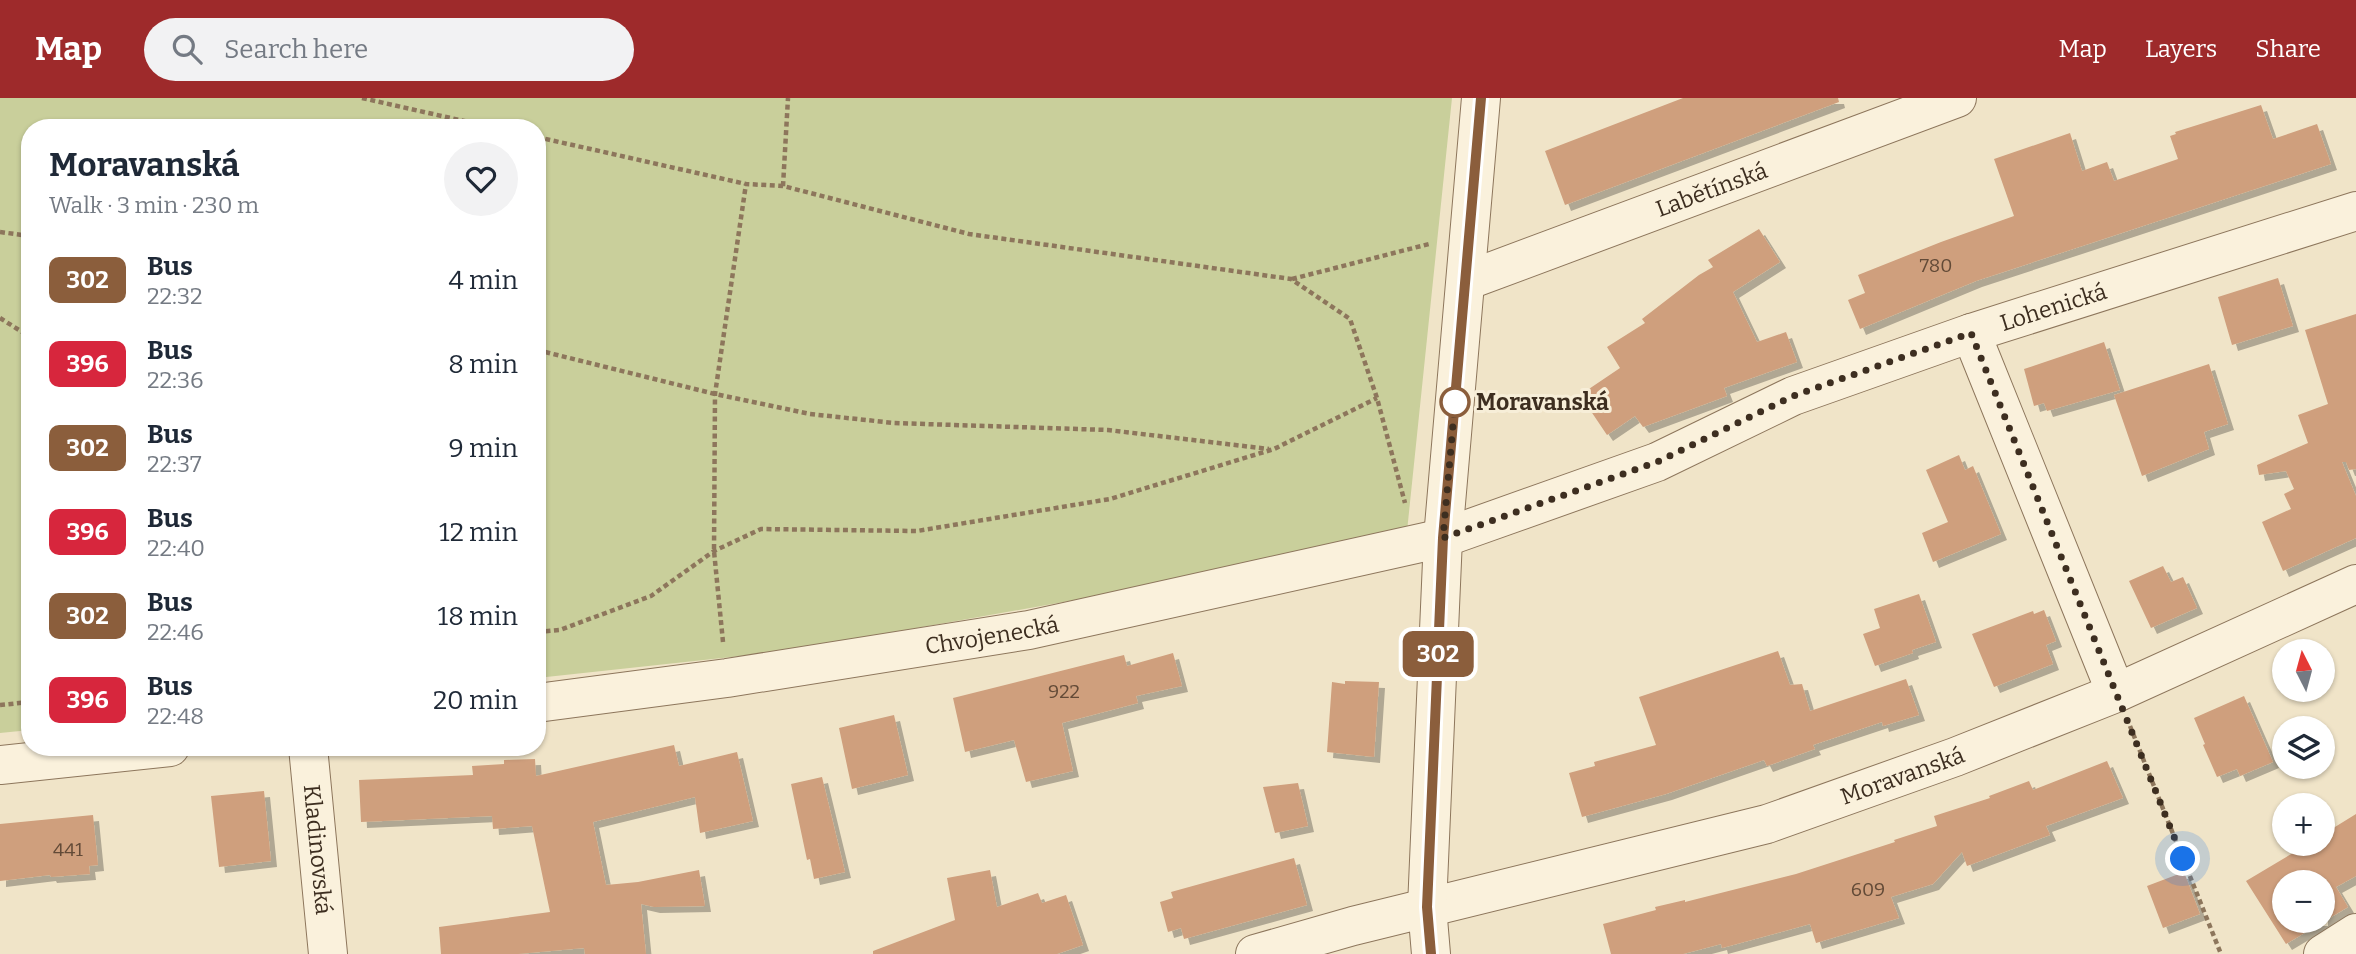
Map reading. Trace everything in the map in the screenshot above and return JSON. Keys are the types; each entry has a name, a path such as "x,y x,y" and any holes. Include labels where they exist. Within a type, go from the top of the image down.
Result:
{"street":[{"path":"1431,954 1427,907 1443,538 1481,98"},
{"name":"Labětínská","path":"1466,282 1957,98"},
{"name":"Lohenická","path":"1443,538 1657,462 1793,396 1971,333 2356,211"},
{"path":"1971,333 2116,693"},
{"name":"Chvojenecká","path":"546,702 727,678 1029,631 1443,538"},
{"name":"Moravanská","path":"1255,954 1427,907 1766,824 1955,757 2116,693 2356,584"},
{"path":"0,765 85,756"},
{"name":"Kladinovská","path":"309,756 328,954"},
{"path":"2323,954 2356,933"}],"path":[{"path":"362,98 455,119"},
{"path":"783,186 788,98"},
{"path":"546,139 746,184 783,186 969,234 1291,279 1470,234"},
{"path":"727,678 713,551 715,394 746,184"},
{"path":"0,232 21,235"},
{"path":"1291,279 1350,319 1377,398 1405,503"},
{"path":"0,318 21,331"},
{"path":"546,352 715,394 810,414 894,423 1108,430 1274,449"},
{"path":"546,632 560,631 651,596 713,551 761,529 917,531 1110,499 1274,449 1377,398"},
{"path":"2116,693 2221,954"},
{"path":"0,705 21,703"}],"green space":[{"path":"0,98 1452,98 1406,541 788,651 546,677 546,119 21,119 21,731 0,733"}],"building":[{"path":"1683,98 1838,98 1839,102 1565,205 1545,151"},
{"path":"2261,105 2273,139 2317,124 2331,164 1976,281 1860,329 1848,300 1865,293 1858,275 2014,216 1994,159 2070,133 2082,171 2107,162 2114,181 2178,159 2170,136 2176,134 2175,132"},
{"path":"1759,229 1780,262 1733,292 1757,342 1786,332 1797,362 1724,388 1727,396 1643,427 1635,416 1607,435 1580,395 1620,368 1607,347 1645,323 1642,319 1713,267 1708,260"},
{"path":"2278,278 2293,326 2232,345 2218,297"},
{"path":"2356,314 2356,469 2349,470 2346,462 2342,462 2356,496 2356,538 2283,571 2262,522 2291,509 2284,494 2294,489 2286,471 2259,475 2257,465 2308,443 2298,415 2328,404 2305,330"},
{"path":"2104,342 2120,390 2047,411 2044,403 2034,406 2024,369"},
{"path":"2209,364 2228,424 2204,432 2209,449 2142,476 2114,395"},
{"path":"1959,455 1965,470 1973,466 2001,534 1933,562 1922,533 1948,522 1926,470"},
{"path":"2163,566 2171,582 2183,577 2197,608 2151,628 2129,581"},
{"path":"1919,594 1936,642 1875,666 1863,634 1880,628 1874,609"},
{"path":"2044,610 2056,641 2046,645 2053,664 1994,687 1972,634 2033,611 2034,614"},
{"path":"1778,651 1790,685 1802,684 1810,711 1906,679 1919,715 1883,726 1882,722 1813,745 1815,749 1767,766 1764,760 1666,794 1582,817 1569,773 1595,766 1594,762 1656,745 1639,697"},
{"path":"1173,653 1182,686 1136,696 1138,703 1062,723 1073,771 1026,782 1014,740 965,752 953,698 1124,655 1127,666"},
{"path":"1345,681 1379,682 1374,757 1327,752 1332,682 1345,684"},
{"path":"2244,696 2272,762 2240,776 2237,769 2217,777 2194,718"},
{"path":"894,715 908,775 852,789 839,728"},
{"path":"674,745 679,766 737,752 753,821 700,833 695,797 593,822 606,885 638,882 699,870 705,906 654,907 641,904 646,954 585,954 584,948 518,954 441,954 439,927 550,912 532,826 493,829 492,816 361,822 359,780 473,775 472,766 504,764 504,760 535,759 536,776"},
{"path":"2107,761 2123,798 2046,826 2050,835 1967,866 1962,852 1933,884 1891,897 1899,918 1816,943 1810,924 1722,948 1721,944 1683,954 1611,954 1603,924 1656,910 1655,907 1796,874 1895,842 1894,840 1937,826 1934,816 1990,798 1989,796 2029,781 2033,790"},
{"path":"822,777 845,872 814,879 810,859 807,860 791,784"},
{"path":"1298,783 1308,826 1275,833 1263,787"},
{"path":"264,791 271,861 219,867 211,796"},
{"path":"2356,814 2356,876 2336,887 2348,907 2335,915 2335,870 2272,870 2272,922 2246,881 2288,856 2335,856 2335,827"},
{"path":"93,815 98,865 89,866 90,874 50,875 0,881 0,824"},
{"path":"1294,858 1307,905 1184,939 1181,928 1168,932 1160,902 1173,898 1171,892"},
{"path":"990,870 997,907 1038,893 1042,903 1066,895 1083,945 1057,954 873,954 873,951 955,920 947,878"},
{"path":"2184,872 2200,914 2163,928 2147,886"},
{"path":"2279,933 2304,933 2286,944"}],"bus line":[{"name":"302","path":"1431,954 1427,907 1443,538 1481,98"}],"place":[{"name":"Moravanská","path":"1455,402"}],"route":[{"path":"1455,402 1443,538 1657,462 1793,396 1971,333 2183,859"}]}
